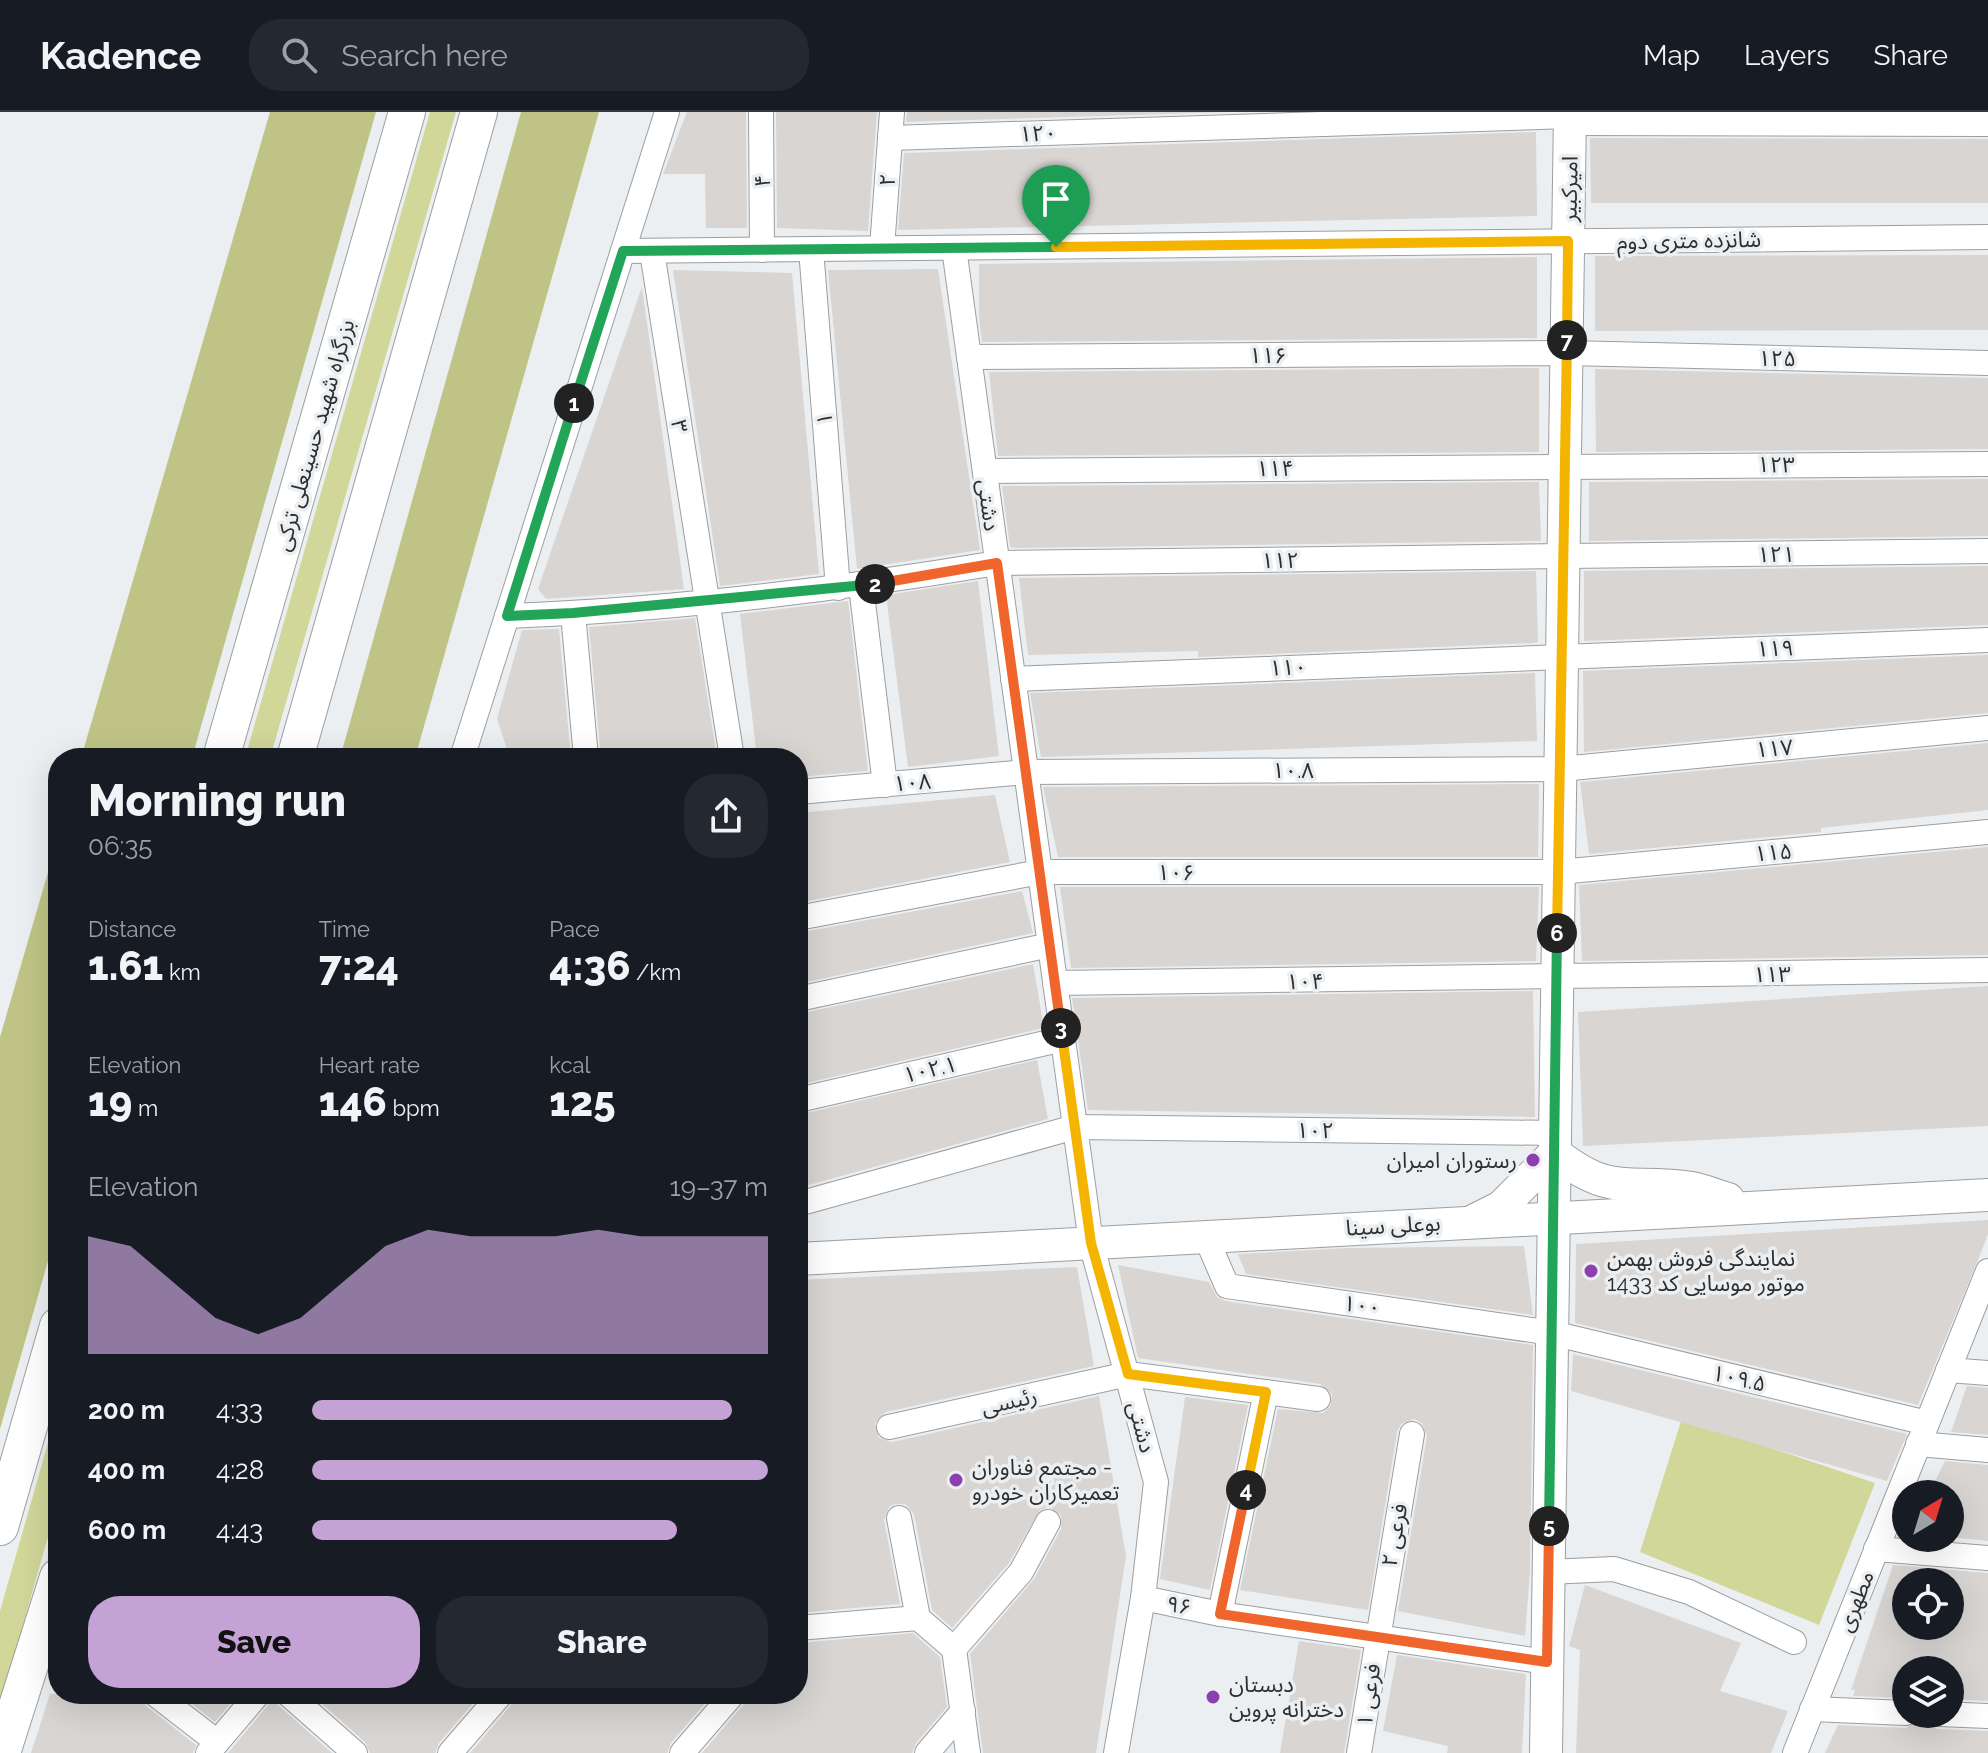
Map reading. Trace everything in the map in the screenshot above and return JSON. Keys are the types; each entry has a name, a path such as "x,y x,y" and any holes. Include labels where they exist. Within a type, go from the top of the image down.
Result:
{"highway":[{"name":"بزرگراه شهید حسینعلی ترکی","path":"224,748 407,112"},
{"path":"298,748 479,112"},
{"path":"0,1527 48,1361"},
{"path":"2,1753 48,1608"}],"main road":[{"name":"امیرکبیر","path":"1546,1753 1570,117"},
{"path":"1472,1221 1501,1207 1555,1143 1578,1171 1606,1183 1691,1188 1753,1207"},
{"name":"بوعلی سینا","path":"808,1258 1988,1195"},
{"path":"1553,1275 1568,1251 1592,1230 1621,1214"}],"street":[{"path":"465,748 667,112"},
{"name":"۴","path":"761,112 762,250"},
{"name":"۲","path":"882,248 892,112"},
{"name":"۱۲۰","path":"890,138 1570,117 1988,124"},
{"name":"شانزده متری دوم","path":"623,251 1988,237"},
{"name":"دشتی","path":"954,248 1091,1243 1156,1482 1143,1598 1116,1753"},
{"name":"۱","path":"811,249 849,587 885,785"},
{"name":"۳","path":"652,252 730,748"},
{"name":"۱۱۶","path":"969,357 1567,353"},
{"name":"۱۲۵","path":"1567,353 1988,363"},
{"name":"۱۲۳","path":"1565,465 1988,464"},
{"name":"۱۱۴","path":"985,471 1565,465"},
{"name":"۱۲۱","path":"1564,557 1988,551"},
{"name":"۱۱۲","path":"507,616 573,613 849,587 997,563 1564,557"},
{"path":"573,613 585,748"},
{"name":"۱۱۹","path":"1562,656 1988,640"},
{"name":"۱۱۰","path":"1013,679 1562,656"},
{"name":"۱۱۷","path":"1561,769 1988,728"},
{"name":"۱۰.۸","path":"1026,772 1561,769"},
{"name":"۱۰۸","path":"808,791 1026,772"},
{"name":"۱۱۵","path":"1559,872 1988,832"},
{"name":"۱۰۶","path":"808,916 1040,872 1559,872"},
{"path":"808,997 1050,945"},
{"name":"۱۱۳","path":"1556,978 1988,970"},
{"name":"۱۰۴","path":"1055,983 1556,978"},
{"name":"۱۰۲.۱","path":"808,1098 1063,1039"},
{"name":"۱۰۲","path":"808,1201 1075,1127 1555,1143"},
{"name":"۱۰۰","path":"1205,1235 1227,1286 1552,1333"},
{"name":"مطهری","path":"1795,1753 1948,1370 1982,1301 1988,1271"},
{"name":"۱۰۹.۵","path":"1552,1333 1988,1450"},
{"path":"1948,1370 1988,1373"},
{"name":"رئیسی","path":"889,1427 1128,1374 1318,1399"},
{"path":"1220,1614 1266,1392"},
{"name":"فرعی ۲","path":"1376,1637 1412,1434"},
{"path":"899,1518 918,1618 954,1649 968,1753"},
{"path":"954,1649 1021,1572 1048,1522"},
{"path":"1876,1549 1988,1558"},
{"path":"1548,1572 1614,1569 1689,1592 1794,1642"},
{"name":"۹۶","path":"1143,1598 1220,1614 1547,1662"},
{"path":"808,1627 918,1618"},
{"name":"فرعی ۱","path":"1359,1753 1376,1637"},
{"path":"166,1704 213,1748 250,1704"},
{"path":"299,1704 355,1753"},
{"path":"450,1753 492,1704"},
{"path":"682,1753 724,1704"},
{"path":"1812,1709 1892,1712"},
{"path":"927,1753 963,1711"},
{"path":"1964,1715 1988,1716"}],"green space":[{"path":"270,112 376,112 195,748 84,748"},
{"path":"430,112 456,112 273,748 248,748"},
{"path":"521,112 599,112 418,748 343,748"},
{"path":"48,872 48,1261 0,1429 0,1037"},
{"path":"1682,1418 1875,1483 1819,1625 1640,1552"},
{"path":"48,1443 48,1536 0,1706 0,1611"}],"building":[{"path":"687,112 746,112 747,228 706,228 705,174 663,174"},
{"path":"776,112 877,112 868,231 777,228"},
{"path":"907,112 1230,112 906,122"},
{"path":"1536,132 1537,216 898,230 904,153"},
{"path":"1590,138 1988,139 1988,203 1591,203"},
{"path":"1988,255 1988,330 1595,331 1595,256"},
{"path":"1537,257 1537,338 982,342 979,264"},
{"path":"938,269 980,550 857,569 828,270"},
{"path":"673,270 792,273 819,574 720,586"},
{"path":"642,287 684,589 546,599 538,589"},
{"path":"1539,368 1539,452 998,456 989,372"},
{"path":"1595,369 1988,378 1988,449 1596,452"},
{"path":"1988,479 1988,536 1589,541 1589,482"},
{"path":"1539,482 1541,541 1016,548 1010,547 1002,486"},
{"path":"1988,566 1988,625 1584,641 1584,571"},
{"path":"1536,571 1538,642 1198,657 1198,651 1028,655 1019,578"},
{"path":"978,581 999,756 908,767 886,595"},
{"path":"848,601 868,771 808,776 808,748 756,748 740,614"},
{"path":"695,618 715,748 600,748 589,627"},
{"path":"559,629 570,748 507,748 497,719 522,630"},
{"path":"1988,655 1988,713 1584,752 1583,671"},
{"path":"1535,673 1537,741 1041,757 1030,693"},
{"path":"1988,743 1988,810 1821,828 1821,832 1589,854 1580,782"},
{"path":"1539,784 1538,857 1058,857 1043,787"},
{"path":"995,795 1010,862 808,901 808,812"},
{"path":"1988,847 1988,955 1582,961 1579,885"},
{"path":"1060,887 1539,887 1536,961 1071,968"},
{"path":"1022,891 1033,933 808,982 808,931"},
{"path":"1033,964 1044,1028 808,1083 808,1012"},
{"path":"1988,986 1988,1126 1583,1146 1578,1012"},
{"path":"1533,991 1535,1117 1088,1110 1072,998"},
{"path":"1037,1060 1048,1119 808,1185 808,1113"},
{"path":"1988,1220 1988,1234 1918,1405 1575,1323 1576,1244"},
{"path":"1524,1246 1533,1315 1246,1274 1238,1254 1348,1248"},
{"path":"1118,1265 1209,1282 1217,1297 1225,1301 1533,1345 1530,1571 1525,1636 1398,1611 1427,1436 1422,1423 1414,1419 1401,1424 1397,1432 1368,1610 1240,1590 1278,1409 1323,1413 1330,1407 1332,1394 1320,1384 1138,1358"},
{"path":"1077,1267 1094,1366 886,1412 875,1423 879,1438 892,1442 1099,1396 1126,1556 1096,1753 983,1753 970,1654 1034,1579 1061,1529 1061,1515 1048,1507 1040,1510 1009,1563 952,1628 932,1610 914,1514 905,1504 889,1507 884,1520 900,1604 808,1612 808,1280"},
{"path":"1573,1354 1907,1434 1887,1481 1571,1391"},
{"path":"1967,1386 1988,1388 1988,1435 1951,1432"},
{"path":"1185,1397 1248,1405 1210,1590 1160,1579"},
{"path":"1945,1461 1988,1465 1988,1541 1964,1538 1964,1480 1936,1480"},
{"path":"1893,1565 1929,1568 1892,1568 1892,1640 1964,1640 1964,1571 1988,1573 1988,1701 1964,1700 1964,1656 1892,1656 1892,1697 1853,1696 1855,1690 1851,1690"},
{"path":"1585,1585 1741,1643 1720,1691 1788,1711 1771,1753 1576,1753 1580,1650 1569,1646"},
{"path":"913,1633 940,1657 947,1707 916,1743 912,1753 702,1753 744,1704 808,1704 808,1642"},
{"path":"1299,1641 1361,1650 1344,1753 1280,1753"},
{"path":"1397,1655 1526,1674 1522,1753 1447,1753 1448,1746 1383,1731"},
{"path":"48,1700 48,1704 145,1704 196,1745 193,1753 31,1753"},
{"path":"192,1704 230,1704 215,1722"},
{"path":"269,1704 278,1704 332,1753 228,1753"},
{"path":"322,1704 472,1704 439,1743 435,1753 370,1753 365,1742"},
{"path":"512,1704 704,1704 671,1743 667,1753 470,1753"},
{"path":"1838,1725 1988,1731 1988,1753 1825,1753"}],"place":[{"name":"رستوران امیران","path":"1533,1160"},
{"name":"نمایندگی فروش بهمن موتور موسایی کد 1433","path":"1591,1271"},
{"name":"مجتمع فناوران - تعمیرکاران خودرو","path":"956,1480"},
{"name":"دبستان دخترانه پروین","path":"1213,1697"}],"route":[{"path":"1568,241 1547,1662 1220,1614 1266,1392 1128,1374 1091,1243 997,563 861,586 573,613 507,616 623,251 1056,247 1568,241"}]}
